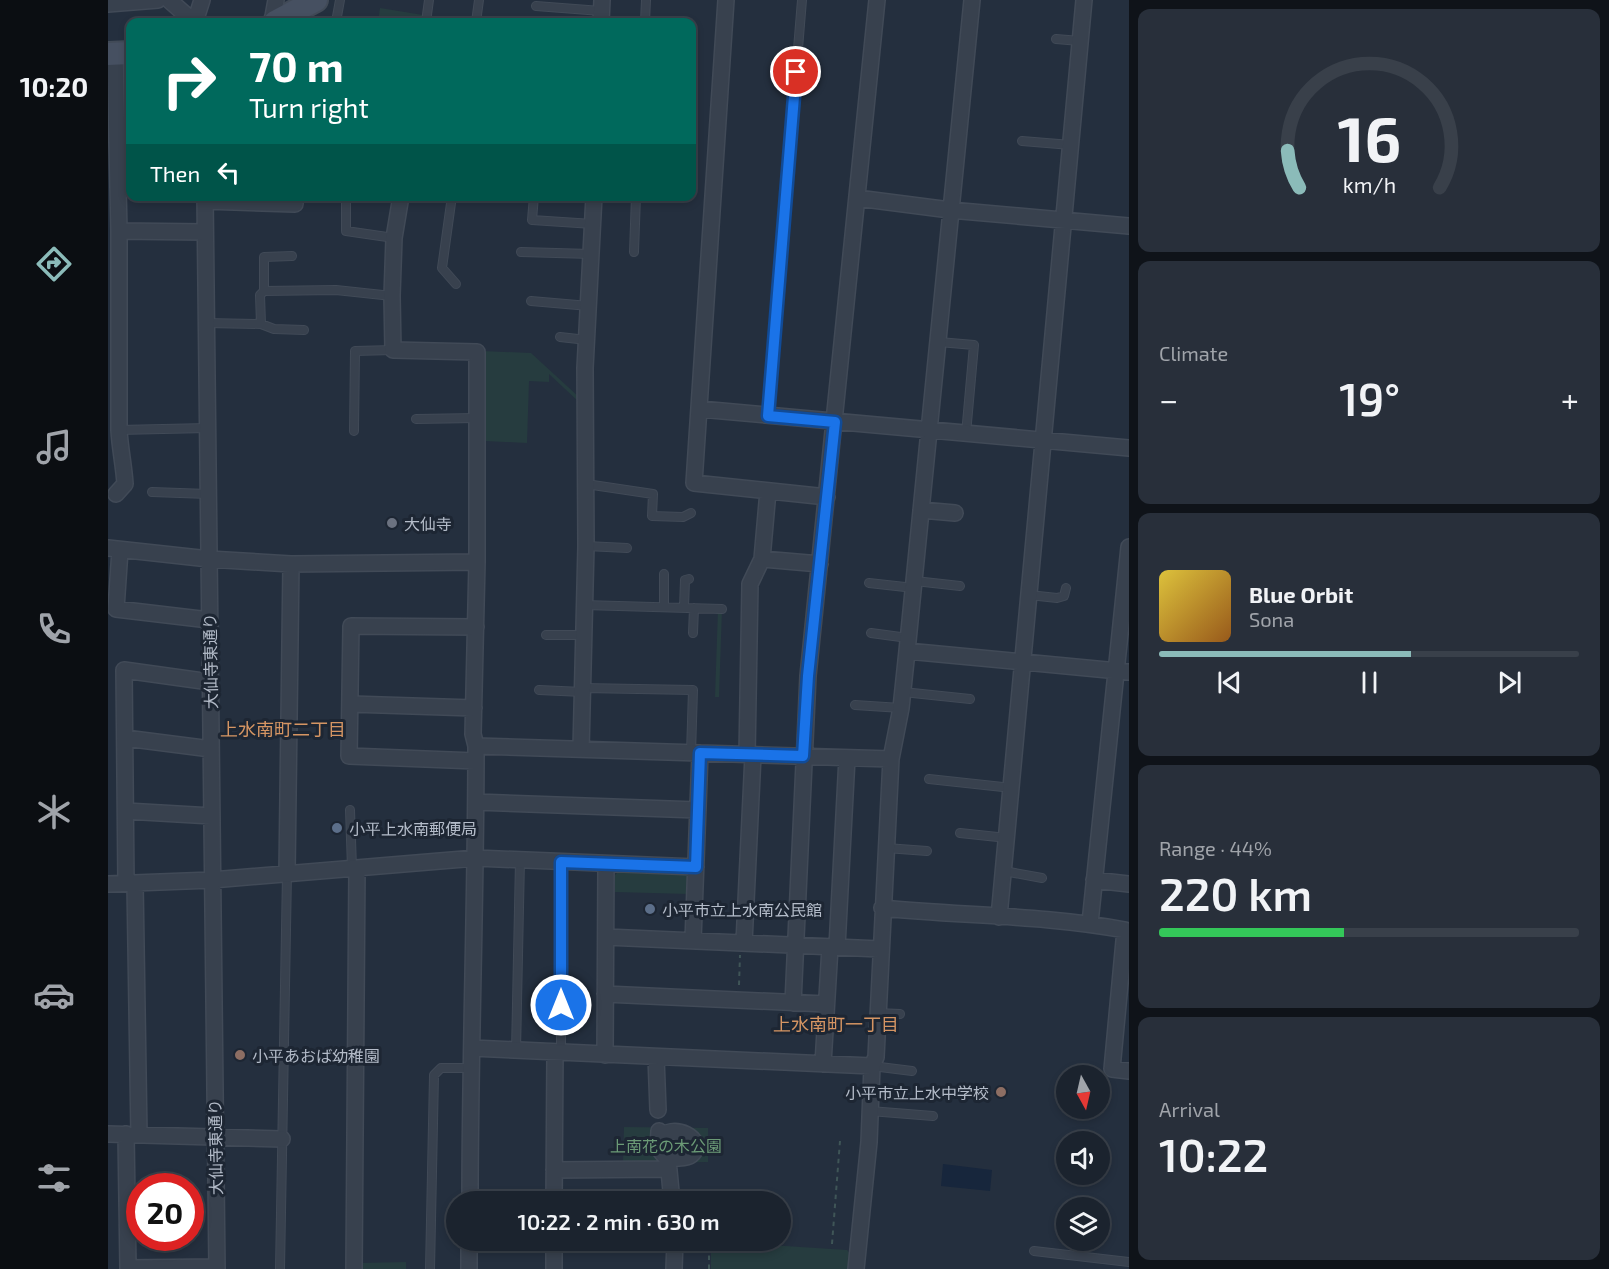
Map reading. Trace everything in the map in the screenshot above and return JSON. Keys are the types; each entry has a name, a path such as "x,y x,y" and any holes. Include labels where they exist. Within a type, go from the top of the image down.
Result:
{"street":[{"path":"108,4 158,0"},
{"path":"169,0 190,18"},
{"path":"196,18 202,0"},
{"path":"274,18 276,0"},
{"path":"282,18 316,0"},
{"path":"726,0 694,483 827,497"},
{"path":"793,1003 808,676 877,0"},
{"path":"856,1269 869,1142 872,1066 876,1057 891,759 902,700 908,645 972,0"},
{"path":"999,917 1084,0"},
{"path":"116,494 125,484 124,465 120,458 119,430 118,54"},
{"path":"857,198 950,210 1129,226"},
{"name":"大仙寺東通り","path":"205,201 217,1268"},
{"path":"241,201 295,204 295,201"},
{"path":"400,201 394,238 393,350 477,352 477,562 473,734 476,754 476,858 470,1068 470,1191"},
{"path":"581,749 586,546 587,340 594,201"},
{"path":"119,231 205,232"},
{"path":"700,409 1129,448"},
{"path":"742,943 750,755 750,584 762,559 768,491"},
{"path":"921,510 955,513"},
{"path":"1090,923 1122,672 1129,547"},
{"path":"209,620 116,609 114,549 209,559 291,564 477,562"},
{"path":"762,559 820,564"},
{"path":"286,873 291,564"},
{"path":"476,627 351,626 350,756 476,754 581,749 891,759"},
{"path":"908,645 1023,662 1122,672"},
{"path":"210,682 124,670 126,810 130,883 132,1135 128,1268 217,1268"},
{"path":"351,704 474,708"},
{"path":"125,738 211,749"},
{"path":"693,941 698,810 696,753"},
{"path":"823,1064 826,1004 834,947 847,758"},
{"path":"476,802 698,810"},
{"path":"126,810 212,816"},
{"path":"108,884 212,880 476,858 696,867"},
{"path":"605,1054 606,864"},
{"path":"354,868 354,1269"},
{"path":"1094,880 1129,884"},
{"path":"882,908 1090,923 1125,930 1124,1009 1112,1069 1129,1071"},
{"path":"606,937 880,949"},
{"path":"605,994 826,1004"},
{"path":"472,1048 872,1066"},
{"path":"554,1191 558,1052"},
{"path":"656,1057 657,1110"},
{"path":"554,1170 667,1164 676,1157 687,1157 695,1149 692,1138 680,1132 661,1135 659,1133 658,1148 667,1164 671,1191"},
{"path":"108,1134 282,1138"},
{"path":"469,1251 469,1269"},
{"path":"554,1251 554,1269"},
{"path":"674,1269 675,1251"}],"lane":[{"path":"337,18 340,0"},
{"path":"427,18 429,0"},
{"path":"477,18 479,0"},
{"path":"645,18 646,0"},
{"path":"768,416 802,0"},
{"path":"536,6 601,11"},
{"path":"1056,39 1080,40"},
{"path":"1022,141 1071,146"},
{"path":"346,201 346,231 394,238"},
{"path":"451,201 442,268 456,284"},
{"path":"534,201 532,220 593,224"},
{"path":"634,252 636,201"},
{"path":"521,252 591,254"},
{"path":"261,324 260,295 264,291 264,257 292,256"},
{"path":"264,291 336,290 392,296"},
{"path":"531,301 589,306"},
{"path":"206,323 261,324 274,329 304,330"},
{"path":"560,337 587,340"},
{"path":"939,342 974,345 966,434"},
{"path":"354,431 355,351 393,350"},
{"path":"416,419 476,418"},
{"path":"119,430 207,428"},
{"path":"586,484 653,494 652,516 683,518 691,513"},
{"path":"152,492 208,494"},
{"path":"586,546 627,548"},
{"path":"664,574 664,607"},
{"path":"684,608 685,580 689,579"},
{"path":"869,584 960,586"},
{"path":"1029,595 1057,598 1064,596 1066,588"},
{"path":"584,605 722,609"},
{"path":"693,633 694,608"},
{"path":"871,633 908,645"},
{"path":"546,635 583,635"},
{"path":"539,690 693,690 696,753"},
{"path":"855,705 902,700 970,699"},
{"path":"928,779 1012,788"},
{"path":"350,810 354,868"},
{"path":"960,833 1007,838"},
{"path":"886,848 927,851"},
{"path":"516,1051 520,860"},
{"path":"558,1052 561,862"},
{"path":"1004,871 1042,878"},
{"path":"280,1269 286,873"},
{"path":"878,1013 900,1014"},
{"path":"872,1066 912,1071"},
{"path":"430,1269 434,1075 441,1068 470,1068"},
{"path":"870,1111 933,1116"},
{"path":"1034,1251 1129,1262"}],"path":[{"path":"739,1000 742,943"},
{"path":"832,1244 840,1141"},
{"path":"709,1251 709,1269"}],"green space":[{"path":"380,8 423,15 422,18 379,18"},
{"path":"482,351 531,353 580,398 579,402 549,374 549,382 529,381 527,443 485,441"},
{"path":"718,609 722,609 719,697 715,697"},
{"path":"620,870 687,872 691,878 689,894 615,892 615,875"},
{"name":"上南花の木公園","path":"624,1127 708,1128 708,1162 623,1163"},
{"path":"791,1246 847,1250 852,1256 851,1269 711,1269 711,1251 791,1251"},
{"path":"406,1262 406,1269 360,1269 360,1263"}],"water":[{"path":"943,1164 992,1170 990,1191 941,1186"}],"place":[{"name":"大仙寺","path":"392,523"},
{"name":"小平上水南郵便局","path":"337,828"},
{"name":"小平市立上水南公民館","path":"650,909"},
{"name":"小平あおば幼稚園","path":"240,1055"},
{"name":"小平市立上水中学校","path":"1001,1092"}],"district":[{"name":"上水南町二丁目","path":"283,729"},
{"name":"上水南町一丁目","path":"836,1024"}],"route":[{"path":"561,1005 561,862 696,867 700,753 803,756 808,676 835,422 768,416 796,72"}]}
